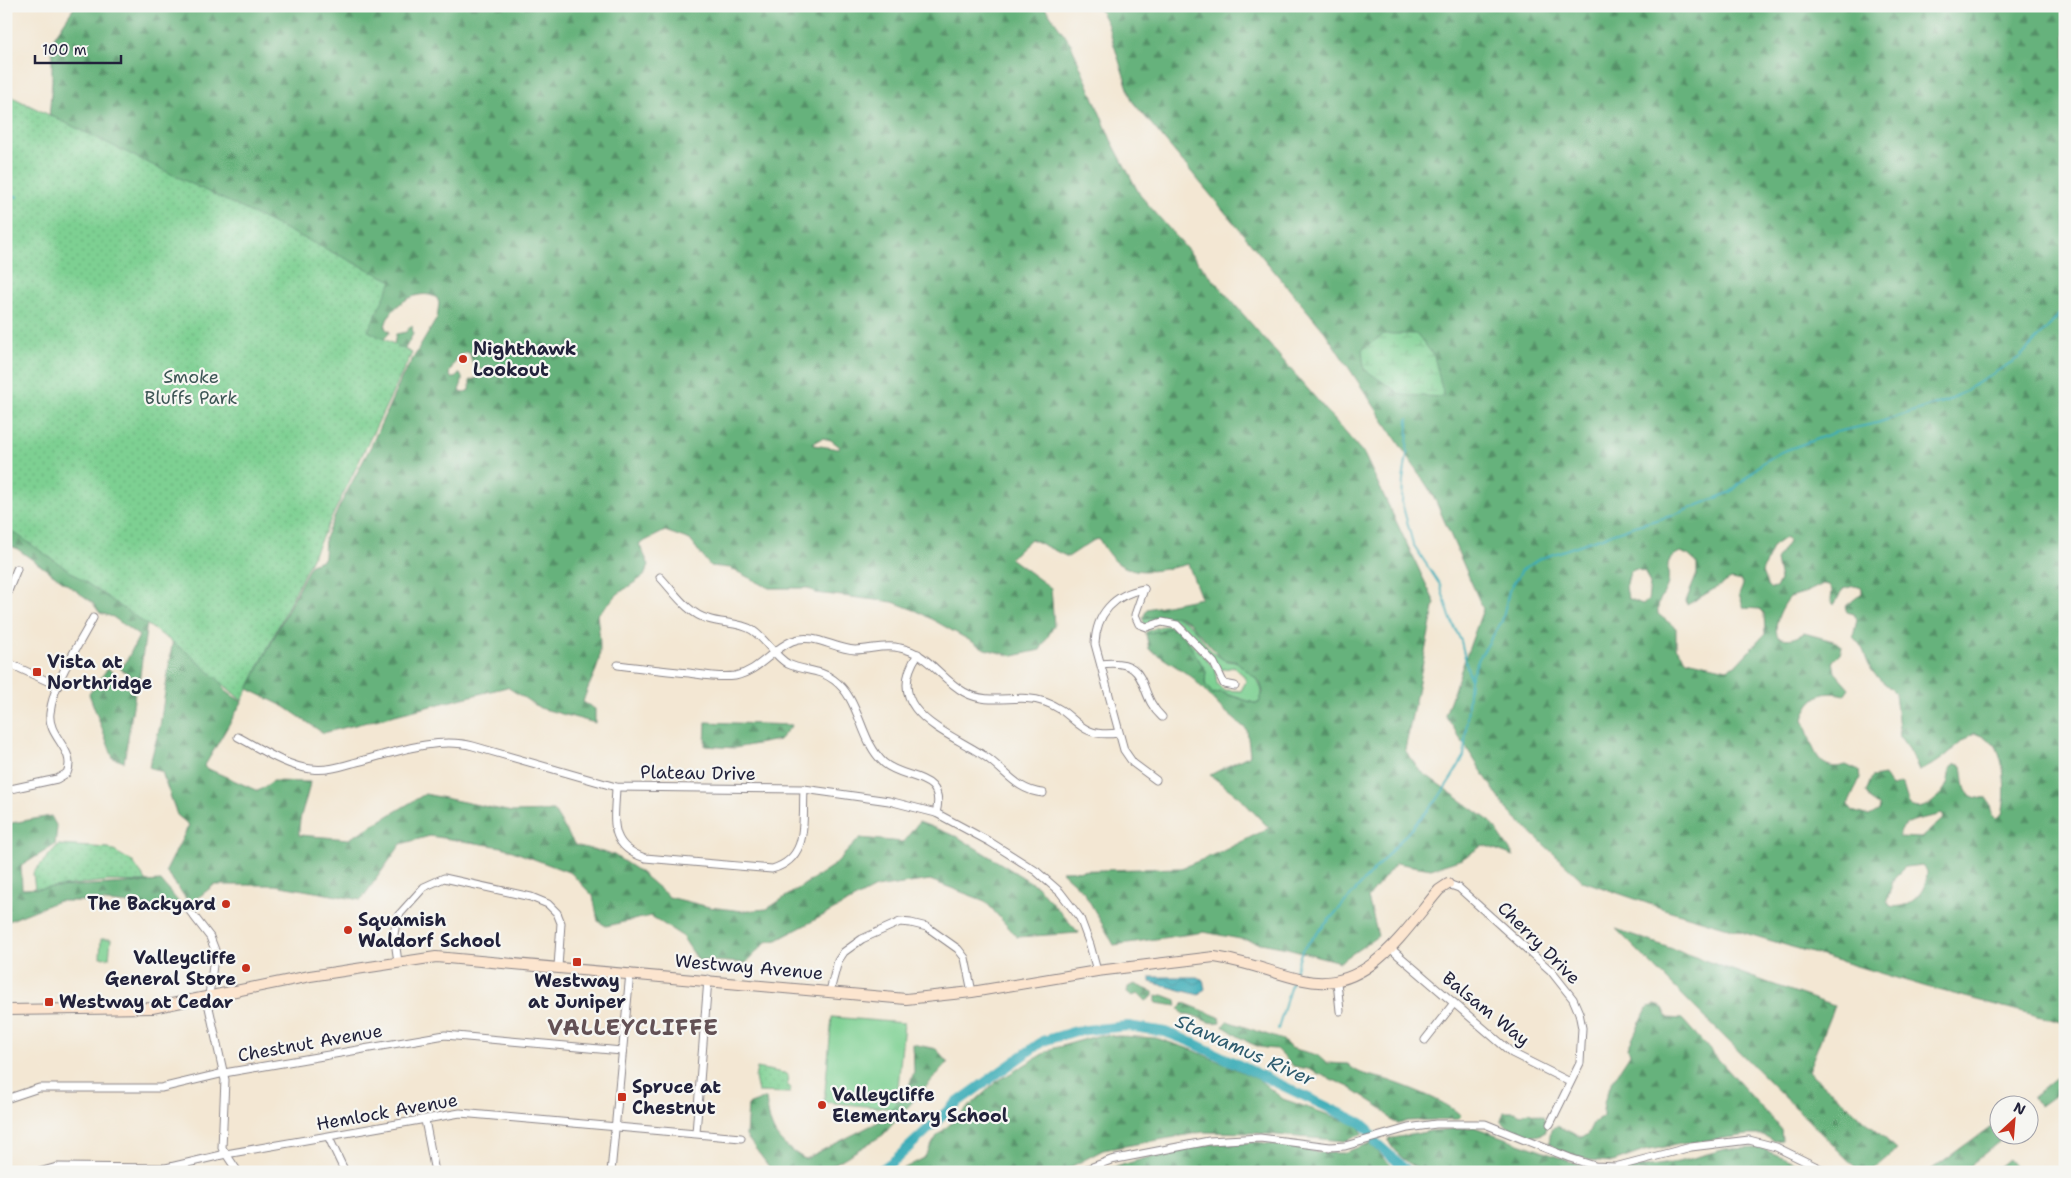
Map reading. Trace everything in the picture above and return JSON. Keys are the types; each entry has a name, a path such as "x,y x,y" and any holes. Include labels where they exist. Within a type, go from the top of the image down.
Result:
{"street":[{"path":"6,596 17,568"},
{"path":"660,577 695,614 710,620 750,629 788,664 820,672 840,685 851,701 873,752 893,769 919,777 931,785 938,801 936,813"},
{"path":"1156,780 1133,763 1124,750 1118,733 1095,644 1095,631 1106,608 1133,592 1144,589 1135,616 1139,624 1147,627 1162,622 1177,625 1214,663 1224,684 1235,686"},
{"path":"6,790 57,779 67,773 70,757 52,728 50,715 58,686 93,618"},
{"path":"618,665 728,677 754,669 788,644 804,638 813,638 845,649 885,646 901,648 918,654 933,664 958,688 973,696 988,701 1034,699 1054,706 1087,731 1104,735 1118,733"},
{"path":"918,654 910,669 907,686 910,701 920,715 985,756 1020,786 1035,793 1042,793"},
{"path":"6,662 58,686"},
{"path":"1101,664 1119,662 1133,668 1142,678 1153,707 1162,717"},
{"name":"Plateau Drive","path":"238,737 288,763 320,770 430,745 464,743 616,787 804,789 889,801 936,813 1036,871 1060,892 1080,918 1097,971"},
{"path":"616,787 615,831 623,847 633,854 645,858 772,869 784,866 794,858 799,848 804,789"},
{"path":"398,962 394,934 397,917 424,887 444,878 531,897 548,904 557,913 561,924 558,968"},
{"name":"Westway Avenue","path":"6,1010 142,1009 310,976 398,962 444,957 708,979 906,999 972,992 1097,971 1214,957 1233,960 1306,981 1337,982 1367,969 1390,948 1439,890 1448,884"},
{"name":"Cherry Drive","path":"1448,884 1459,888 1544,965 1574,1000 1582,1028 1582,1054 1550,1124"},
{"path":"186,906 213,943 215,950 208,996 226,1085 222,1142 226,1154 238,1172"},
{"path":"830,991 838,961 844,952 862,939 900,922 911,922 927,927 958,949 965,958 972,992"},
{"name":"Balsam Way","path":"1390,948 1512,1053 1570,1082"},
{"path":"611,1172 630,973"},
{"path":"696,1133 708,979"},
{"path":"1337,982 1340,1011"},
{"path":"1425,1040 1454,1003"},
{"name":"Chestnut Avenue","path":"6,1099 39,1088 161,1088 224,1073 445,1035 622,1051"},
{"name":"Hemlock Avenue","path":"39,1172 57,1167 166,1168 226,1154 329,1138 460,1113 742,1138"},
{"path":"425,1120 434,1172"},
{"path":"1079,1172 1111,1160 1209,1141 1260,1138 1322,1147 1345,1146 1383,1134 1436,1124 1485,1124 1595,1166 1615,1167 1691,1147 1749,1140 1776,1147 1827,1172"},
{"path":"329,1138 345,1172"}],"green space":[{"path":"75,6 1044,6 1071,44 1111,140 1140,195 1364,454 1435,603 1405,750 1419,770 1491,822 1514,856 1483,845 1462,859 1431,869 1396,863 1368,898 1378,936 1340,962 1287,948 1204,932 1114,945 1084,892 1061,871 1181,868 1221,852 1269,828 1238,796 1210,775 1250,755 1247,730 1221,708 1192,677 1149,649 1146,634 1169,628 1176,630 1187,641 1206,671 1205,684 1213,694 1220,692 1259,703 1263,692 1260,682 1237,662 1222,659 1188,621 1178,616 1143,618 1147,609 1201,598 1188,564 1149,571 1129,569 1113,559 1099,539 1094,540 1068,557 1031,539 1010,558 1051,588 1054,626 1040,650 1013,656 985,649 917,611 893,602 816,593 808,588 769,588 730,568 710,566 690,540 665,531 639,544 649,565 644,576 619,593 597,615 600,643 598,664 583,702 595,709 595,723 540,708 507,687 323,733 285,707 248,689 311,564 322,560 324,557 325,538 339,507 371,446 402,377 437,318 439,303 437,298 421,295 413,297 397,306 387,320 385,328 390,332 381,343 393,350 396,334 406,332 412,325 413,334 228,672 223,686 227,692 242,702 204,767 258,791 273,781 310,782 300,821 299,835 349,839 425,794 512,812 554,811 575,845 614,855 640,872 669,897 709,907 743,911 767,909 834,865 860,838 903,842 919,822 958,837 1037,886 1079,933 1017,937 985,901 930,880 875,888 777,940 766,942 746,963 698,960 682,936 651,916 606,926 598,921 593,896 571,873 502,847 430,836 401,844 361,900 275,885 214,885 190,904 166,871 189,825 177,815 162,772 149,767 160,726 176,618 6,132 49,119 52,53 55,36","holes":["467,352 470,354 474,365 484,370 485,373 481,377 470,380 470,390 462,393 459,391 462,382 461,375 459,373 454,378 451,378 449,373 458,356","822,438 831,440 840,447 839,449 814,445 813,443"]},
{"path":"1098,6 2065,6 2065,1023 1927,987 1664,909 1583,881 1507,810 1445,715 1483,609 1433,495 1325,332 1132,101 1107,23","holes":["1786,537 1788,542 1776,560 1780,580 1776,588 1771,589 1767,585 1762,572 1772,547","1680,552 1688,555 1697,563 1697,574 1686,601 1687,605 1731,579 1741,581 1743,585 1739,595 1744,608 1760,609 1764,613 1765,634 1737,664 1727,669 1687,660 1676,647 1676,628 1658,614 1659,601 1668,583 1668,565 1671,559","1636,569 1645,572 1650,584 1648,601 1642,604 1628,598 1626,587 1630,572","1823,584 1829,585 1832,590 1831,601 1834,605 1843,589 1855,586 1862,588 1862,593 1845,607 1847,612 1854,614 1857,620 1853,637 1862,649 1872,671 1895,693 1900,737 1909,749 1919,770 1936,763 1975,733 1984,737 1995,745 2002,763 2005,790 2002,814 1996,818 1992,815 1987,799 1978,798 1968,793 1962,766 1956,764 1951,768 1943,791 1930,804 1919,808 1909,805 1903,785 1900,783 1891,787 1884,775 1872,777 1866,792 1870,800 1879,806 1880,810 1869,816 1852,811 1848,805 1860,778 1859,771 1846,765 1835,767 1827,765 1821,760 1812,745 1803,719 1809,706 1818,697 1829,693 1844,695 1849,688 1835,672 1833,661 1840,654 1842,646 1837,642 1804,633 1788,639 1778,637 1776,632 1781,610 1790,597 1807,592","1942,814 1944,818 1921,838 1899,837 1904,826 1916,820","1922,865 1927,871 1927,878 1921,892 1911,902 1904,905 1890,906 1887,900 1894,878 1905,867"]},
{"name":"Smoke Bluffs Park","path":"6,94 392,281 368,331 412,353 242,701 188,653 6,527"},
{"path":"1384,334 1417,334 1434,356 1444,397 1402,395 1364,369 1362,349"},
{"path":"6,515 148,615 139,682 117,666 125,664 139,636 113,617 100,613 92,602 16,548 6,545"},
{"path":"1166,615 1185,621 1215,654 1225,660 1238,663 1248,670 1257,680 1262,691 1259,703 1220,692 1213,694 1205,684 1206,671 1202,664 1185,642 1169,628 1146,634 1146,632 1162,626 1178,628 1215,669 1217,684 1223,690 1241,691 1246,681 1243,675 1234,667 1220,670 1179,622 1163,619 1144,624 1143,618"},
{"path":"108,668 135,694 124,762 113,758 89,694"},
{"path":"706,722 792,725 779,740 735,748 705,746"},
{"path":"51,816 57,827 55,845 21,866 22,889 161,881 181,905 164,907 96,901 58,901 6,922 6,824"},
{"path":"58,845 109,848 133,862 147,882 109,881 35,889 33,873"},
{"path":"1616,929 1834,1006 1808,1071 1897,1149 1870,1172 1860,1172"},
{"path":"101,939 111,939 109,958 100,957"},
{"path":"1134,984 1153,992 1153,996 1146,1001 1139,994 1131,996 1127,993 1128,987"},
{"path":"1163,995 1176,1000 1177,1006 1156,1003 1156,996"},
{"path":"1184,1003 1219,1017 1220,1022 1210,1022 1193,1015 1183,1014 1179,1008"},
{"path":"1655,1005 1663,1008 1668,1018 1682,1019 1781,1129 1782,1140 1774,1141 1763,1135 1748,1135 1644,1151 1613,1162 1588,1160 1556,1149 1549,1143 1551,1130 1557,1126 1581,1137 1587,1135 1593,1123 1603,1117 1603,1108 1608,1091 1630,1054 1628,1048 1647,1008"},
{"path":"832,1017 904,1023 896,1109 824,1102"},
{"path":"1227,1021 1283,1040 1291,1048 1317,1055 1326,1063 1348,1064 1360,1073 1413,1089 1447,1105 1461,1116 1458,1119 1407,1121 1399,1124 1392,1121 1383,1109 1349,1087 1308,1069 1293,1066 1276,1049 1254,1045 1242,1039 1223,1026"},
{"path":"1100,1035 1156,1038 1193,1050 1258,1079 1283,1099 1358,1125 1363,1134 1345,1141 1254,1133 1203,1132 1103,1150 1061,1172 897,1172 924,1158 937,1136 996,1082 1051,1049"},
{"path":"913,1044 936,1049 948,1062 883,1135 821,1172 773,1172 746,1136 748,1105 766,1098 772,1127 776,1134 787,1147 805,1159 882,1120 907,1091 914,1072"},
{"path":"757,1068 788,1075 787,1084 791,1088 790,1093 758,1092 755,1078"},
{"path":"2065,1071 2065,1088 2040,1106 2038,1104 2038,1096 2034,1096"},
{"path":"1504,1112 1515,1112 1521,1115 1528,1112 1544,1117 1547,1125 1544,1133 1527,1136 1515,1132 1501,1121"},
{"path":"1474,1127 1600,1172 1423,1172 1398,1154 1388,1139 1431,1131"},
{"path":"1988,1128 1988,1146 1994,1146 1962,1172 1928,1172"},
{"path":"1258,1142 1323,1153 1343,1153 1370,1143 1397,1172 1097,1172 1167,1152 1211,1144"},
{"path":"1761,1148 1817,1172 1610,1172 1678,1162 1726,1149"},
{"path":"2008,1159 2019,1172 1992,1172"}],"water":[{"path":"1150,977 1197,977 1203,980 1205,989 1199,995 1150,982"}],"waterway":[{"path":"6,193 18,197"},
{"path":"1294,974 1302,950 1437,800 1464,757 1470,679 1478,660 1502,621 1509,591 1522,570 1539,559 1634,526 1671,516 1731,492 1762,463 1781,452 1836,432 1877,423 1952,399 2020,357 2055,320 2065,305"},
{"path":"1408,419 1407,455 1402,503 1413,544 1440,585 1451,620 1461,641 1470,679"},
{"path":"1278,1029 1292,981"},
{"name":"Stawamus River","path":"878,1172 896,1159 955,1104 1043,1041 1076,1031 1128,1026 1165,1032 1189,1041 1361,1123 1368,1129 1376,1143 1409,1172"}],"place":[{"name":"Nighthawk Lookout","path":"463,359"},
{"name":"Vista at Northridge","path":"37,672"},
{"name":"The Backyard","path":"226,904"},
{"name":"Squamish Waldorf School","path":"348,930"},
{"name":"Westway at Juniper","path":"577,962"},
{"name":"Valleycliffe General Store","path":"246,968"},
{"name":"Westway at Cedar","path":"49,1002"},
{"name":"Spruce at Chestnut","path":"622,1097"},
{"name":"Valleycliffe Elementary School","path":"822,1105"}],"district":[{"name":"VALLEYCLIFFE","path":"633,1027"}]}
